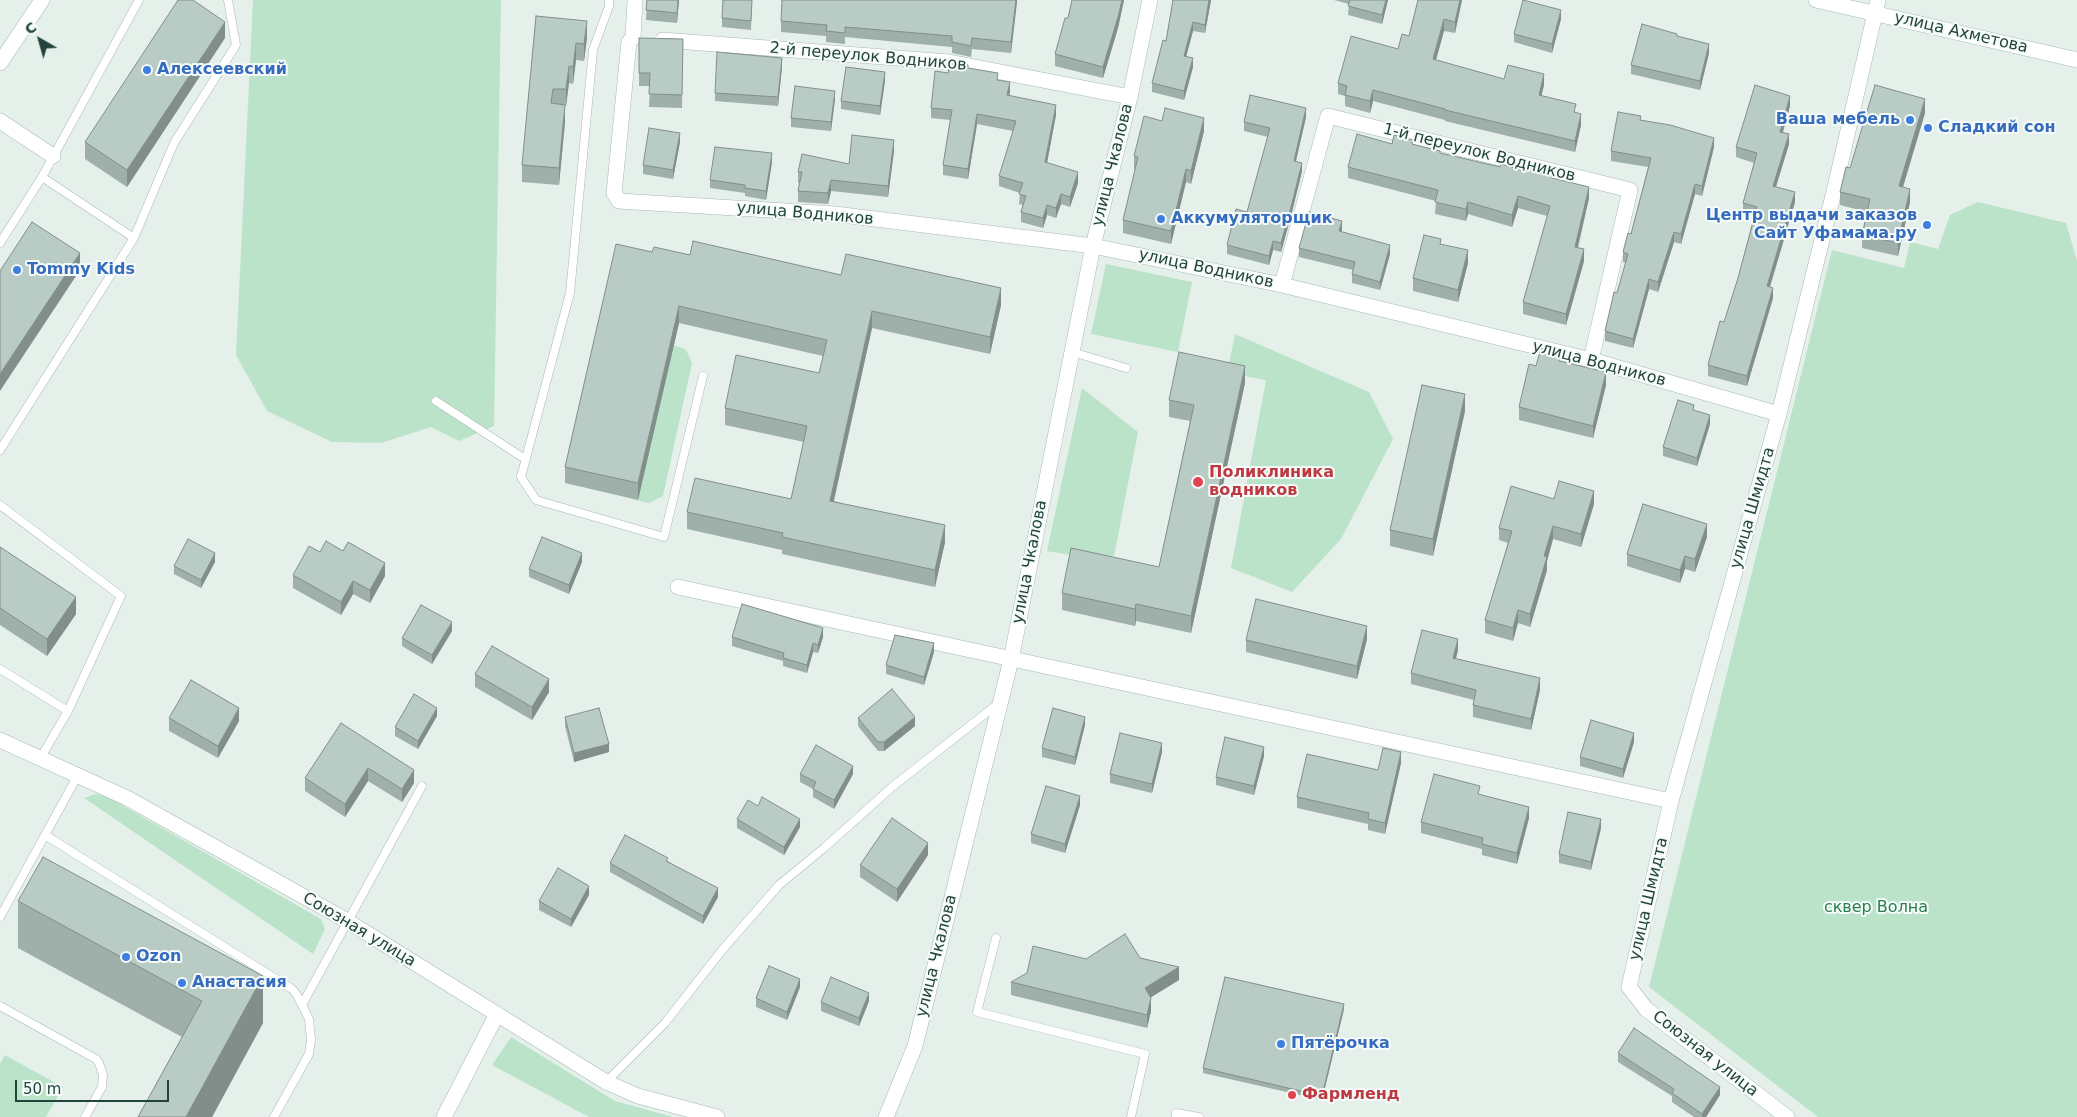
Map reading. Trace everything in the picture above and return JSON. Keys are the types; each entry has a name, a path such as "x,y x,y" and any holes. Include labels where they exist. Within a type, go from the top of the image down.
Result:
{"street":[{"path":"0,63 42,0"},
{"path":"635,0 643,39"},
{"name":"улица Чкалова","path":"886,1117 915,1046 1010,660 1093,246 1130,97 1150,0"},
{"name":"улица Ахметова","path":"1816,0 1876,6 2077,60"},
{"name":"улица Шмидта","path":"1646,1009 1629,987 1671,801 1779,414 1836,183 1876,6"},
{"name":"2-й переулок Водников","path":"643,39 949,62 1130,97"},
{"name":"улица Водников","path":"643,39 629,42 614,193 618,201 835,214 1093,246 1282,285 1591,360 1779,414"},
{"name":"1-й переулок Водников","path":"1282,285 1328,116 1630,190 1591,360"},
{"path":"0,121 54,156"},
{"path":"678,587 1671,801"},
{"name":"Союзная улица","path":"0,740 41,757 127,798 348,921 606,1082 638,1096 717,1117"},
{"name":"Союзная улица","path":"1646,1009 1787,1117"},
{"path":"444,1117 497,1014"}],"lane":[{"path":"0,244 54,156 139,0"},
{"path":"0,450 134,238 174,143 236,44 228,0"},
{"path":"609,0 609,6 593,50 570,293 521,477 536,500 664,537 703,376"},
{"path":"42,177 134,238"},
{"path":"1072,352 1126,368"},
{"path":"436,401 526,459"},
{"path":"0,505 121,596 68,711 41,757"},
{"path":"0,669 68,711"},
{"path":"606,1082 665,1023 723,949 779,885 824,848 892,787 1000,702"},
{"path":"0,917 78,776"},
{"path":"303,1003 422,786"},
{"path":"45,835 292,989 303,1003 310,1019 309,1054 274,1117"},
{"path":"996,938 978,1012 1145,1054 1131,1117"},
{"path":"0,1006 96,1058 102,1069 102,1087 85,1117"},
{"path":"1176,1117 1176,1113 1199,1117"}],"green space":[{"path":"253,0 501,0 494,426 459,441 431,427 381,443 332,442 267,411 236,355"},
{"name":"сквер Волна","path":"1978,202 2066,223 2077,261 2077,1117 1818,1117 1649,987 1832,250 1904,268 1910,242 1938,249 1950,215"},
{"path":"1106,264 1192,282 1178,352 1091,334"},
{"path":"1235,334 1369,392 1393,439 1341,539 1292,592 1231,568 1266,380 1227,373"},
{"path":"667,342 686,350 692,363 663,496 649,503 631,499"},
{"path":"1082,388 1138,432 1114,556 1093,559 1047,551"},
{"path":"96,794 106,796 321,919 325,929 313,954 84,798"},
{"path":"511,1037 615,1101 673,1117 589,1117 492,1065"},
{"path":"5,1055 63,1087 46,1117 0,1117 0,1064"}],"building":[{"path":"178,0 193,0 225,22 127,170 85,142"},
{"path":"647,0 678,0 677,13 646,10"},
{"path":"723,0 752,0 751,21 722,18"},
{"path":"782,0 1016,0 1011,42 972,38 971,46 952,42 952,36 845,27 845,33 826,31 827,25 781,21"},
{"path":"1072,0 1122,0 1103,67 1055,54 1065,18 1068,18"},
{"path":"1173,0 1209,0 1205,25 1193,22 1184,56 1193,58 1184,91 1152,83 1163,40 1166,41"},
{"path":"1350,0 1386,0 1382,15 1348,6"},
{"path":"1418,0 1460,0 1455,22 1444,19 1433,59 1504,79 1508,65 1544,74 1539,95 1576,104 1574,112 1581,114 1575,141 1445,110 1373,90 1370,101 1345,95 1347,86 1338,83 1351,36 1398,49 1402,34 1409,36"},
{"path":"1523,0 1561,10 1552,44 1514,34"},
{"path":"536,16 587,21 584,44 576,43 573,67 569,66 566,89 553,89 551,103 565,105 559,168 522,165"},
{"path":"1642,24 1709,44 1700,81 1631,65"},
{"path":"639,38 683,39 682,95 649,94 650,73 639,73"},
{"path":"717,52 782,58 778,97 715,93"},
{"path":"950,61 968,65 968,68 998,73 997,80 1010,82 1007,95 1056,105 1045,162 1078,172 1070,197 1061,194 1056,208 1047,205 1043,218 1021,212 1026,196 1019,194 1023,183 999,176 1016,121 977,114 968,169 943,165 952,110 931,108 935,71 948,73"},
{"path":"846,67 885,72 880,106 841,101"},
{"path":"1755,85 1790,96 1780,132 1789,134 1773,186 1795,192 1767,286 1773,288 1747,376 1708,365 1720,321 1724,322 1738,278 1757,207 1743,203 1757,153 1736,147"},
{"path":"1875,85 1925,99 1899,186 1910,189 1898,243 1862,235 1870,199 1840,192 1846,167 1850,168"},
{"path":"795,86 835,91 831,122 791,118"},
{"path":"1250,95 1306,108 1294,161 1302,163 1291,207 1281,243 1273,241 1269,256 1227,245 1236,209 1247,212 1270,128 1244,122"},
{"path":"1165,108 1204,118 1191,171 1186,169 1171,231 1123,220 1138,157 1134,156 1144,116 1162,121"},
{"path":"1618,112 1641,116 1640,120 1670,125 1714,138 1702,186 1695,184 1681,234 1674,232 1658,282 1649,279 1633,339 1605,331 1614,292 1617,293 1628,254 1623,252 1628,233 1631,234 1651,158 1611,151"},
{"path":"649,128 680,133 673,170 643,165"},
{"path":"1357,134 1392,144 1394,135 1413,140 1412,144 1440,151 1440,153 1500,167 1501,164 1524,171 1527,163 1555,170 1552,178 1589,187 1575,247 1584,249 1566,314 1523,302 1550,206 1518,196 1512,215 1468,202 1466,209 1435,202 1438,190 1348,167"},
{"path":"852,135 894,140 888,186 831,180 828,193 798,191 802,172 798,172 802,154 849,164"},
{"path":"715,147 772,153 766,191 745,188 745,185 710,180"},
{"path":"1309,212 1342,221 1339,231 1390,245 1380,282 1352,274 1355,262 1299,248"},
{"path":"32,222 80,253 0,374 0,271"},
{"path":"1424,235 1441,239 1440,244 1468,250 1458,290 1413,278"},
{"path":"693,241 841,275 846,254 1001,288 990,337 872,311 830,501 945,525 935,570 782,537 783,533 687,512 695,478 791,499 807,426 725,408 736,355 819,373 827,340 679,306 638,483 565,467 616,244 652,252 654,247 690,255"},
{"path":"1541,348 1560,353 1559,361 1606,372 1593,426 1519,407 1529,364 1536,366"},
{"path":"1179,352 1245,366 1191,616 1136,604 1135,609 1062,593 1071,548 1159,567 1194,405 1169,400"},
{"path":"1422,385 1465,394 1433,539 1390,530"},
{"path":"1678,400 1694,405 1693,410 1710,415 1697,458 1663,447"},
{"path":"1559,481 1594,491 1581,534 1553,526 1544,556 1547,557 1530,614 1518,610 1513,628 1485,620 1512,531 1499,528 1511,486 1554,499"},
{"path":"1643,504 1707,524 1695,559 1685,556 1680,570 1627,554"},
{"path":"542,537 582,553 569,585 529,569"},
{"path":"188,539 215,553 201,580 174,566"},
{"path":"326,541 343,551 348,542 385,563 370,590 353,581 341,602 293,575 309,546 320,552"},
{"path":"0,547 76,597 47,639 0,608"},
{"path":"1256,599 1367,626 1357,666 1246,640"},
{"path":"742,604 823,628 818,645 813,643 807,665 783,658 784,653 732,637"},
{"path":"421,605 452,622 432,655 402,638"},
{"path":"1422,630 1458,639 1453,658 1540,678 1531,719 1473,705 1476,690 1411,673"},
{"path":"895,635 934,643 924,677 886,665"},
{"path":"492,646 549,679 532,707 475,674"},
{"path":"191,680 239,708 218,746 169,718"},
{"path":"892,689 915,717 884,742 878,742 858,718"},
{"path":"414,694 437,708 418,741 395,727"},
{"path":"599,708 609,744 574,753 565,717"},
{"path":"1053,708 1085,717 1075,757 1042,748"},
{"path":"1591,720 1634,733 1623,769 1580,757"},
{"path":"341,723 414,770 402,789 368,768 345,804 305,778"},
{"path":"1120,733 1162,743 1152,784 1110,774"},
{"path":"1225,737 1264,747 1254,786 1216,777"},
{"path":"816,745 853,766 834,800 813,789 816,782 800,774"},
{"path":"1383,748 1401,752 1385,823 1368,819 1369,813 1297,797 1307,754 1378,770"},
{"path":"1434,774 1480,786 1478,794 1529,807 1517,853 1482,844 1483,838 1421,822"},
{"path":"1046,786 1080,796 1065,844 1031,834"},
{"path":"762,797 800,819 784,847 737,819 748,800 758,806"},
{"path":"1568,812 1601,819 1591,862 1559,854"},
{"path":"892,818 928,843 897,889 860,865"},
{"path":"625,835 668,858 666,861 718,888 703,916 610,863"},
{"path":"43,857 263,976 186,1117 138,1117 202,1001 18,901"},
{"path":"558,868 589,886 571,919 539,901"},
{"path":"1125,934 1140,958 1179,967 1145,988 1151,998 1147,1015 1011,982 1027,973 1033,946 1086,959"},
{"path":"769,966 800,979 787,1012 756,998"},
{"path":"831,977 869,993 859,1018 821,1002"},
{"path":"1225,977 1344,1004 1322,1096 1203,1068"},
{"path":"1634,1028 1720,1087 1702,1114 1672,1093 1674,1089 1618,1053"}],"place":[{"name":"Алексеевский","path":"147,70"},
{"name":"Ваша мебель","path":"1910,120"},
{"name":"Сладкий сон","path":"1928,128"},
{"name":"Аккумуляторщик","path":"1161,219"},
{"name":"Центр выдачи заказов Сайт Уфамама.ру","path":"1927,225"},
{"name":"Tommy Kids","path":"17,270"},
{"name":"Поликлиника водников","path":"1198,482"},
{"name":"Ozon","path":"126,957"},
{"name":"Анастасия","path":"182,983"},
{"name":"Пятёрочка","path":"1281,1044"},
{"name":"Фармленд","path":"1292,1095"}]}
